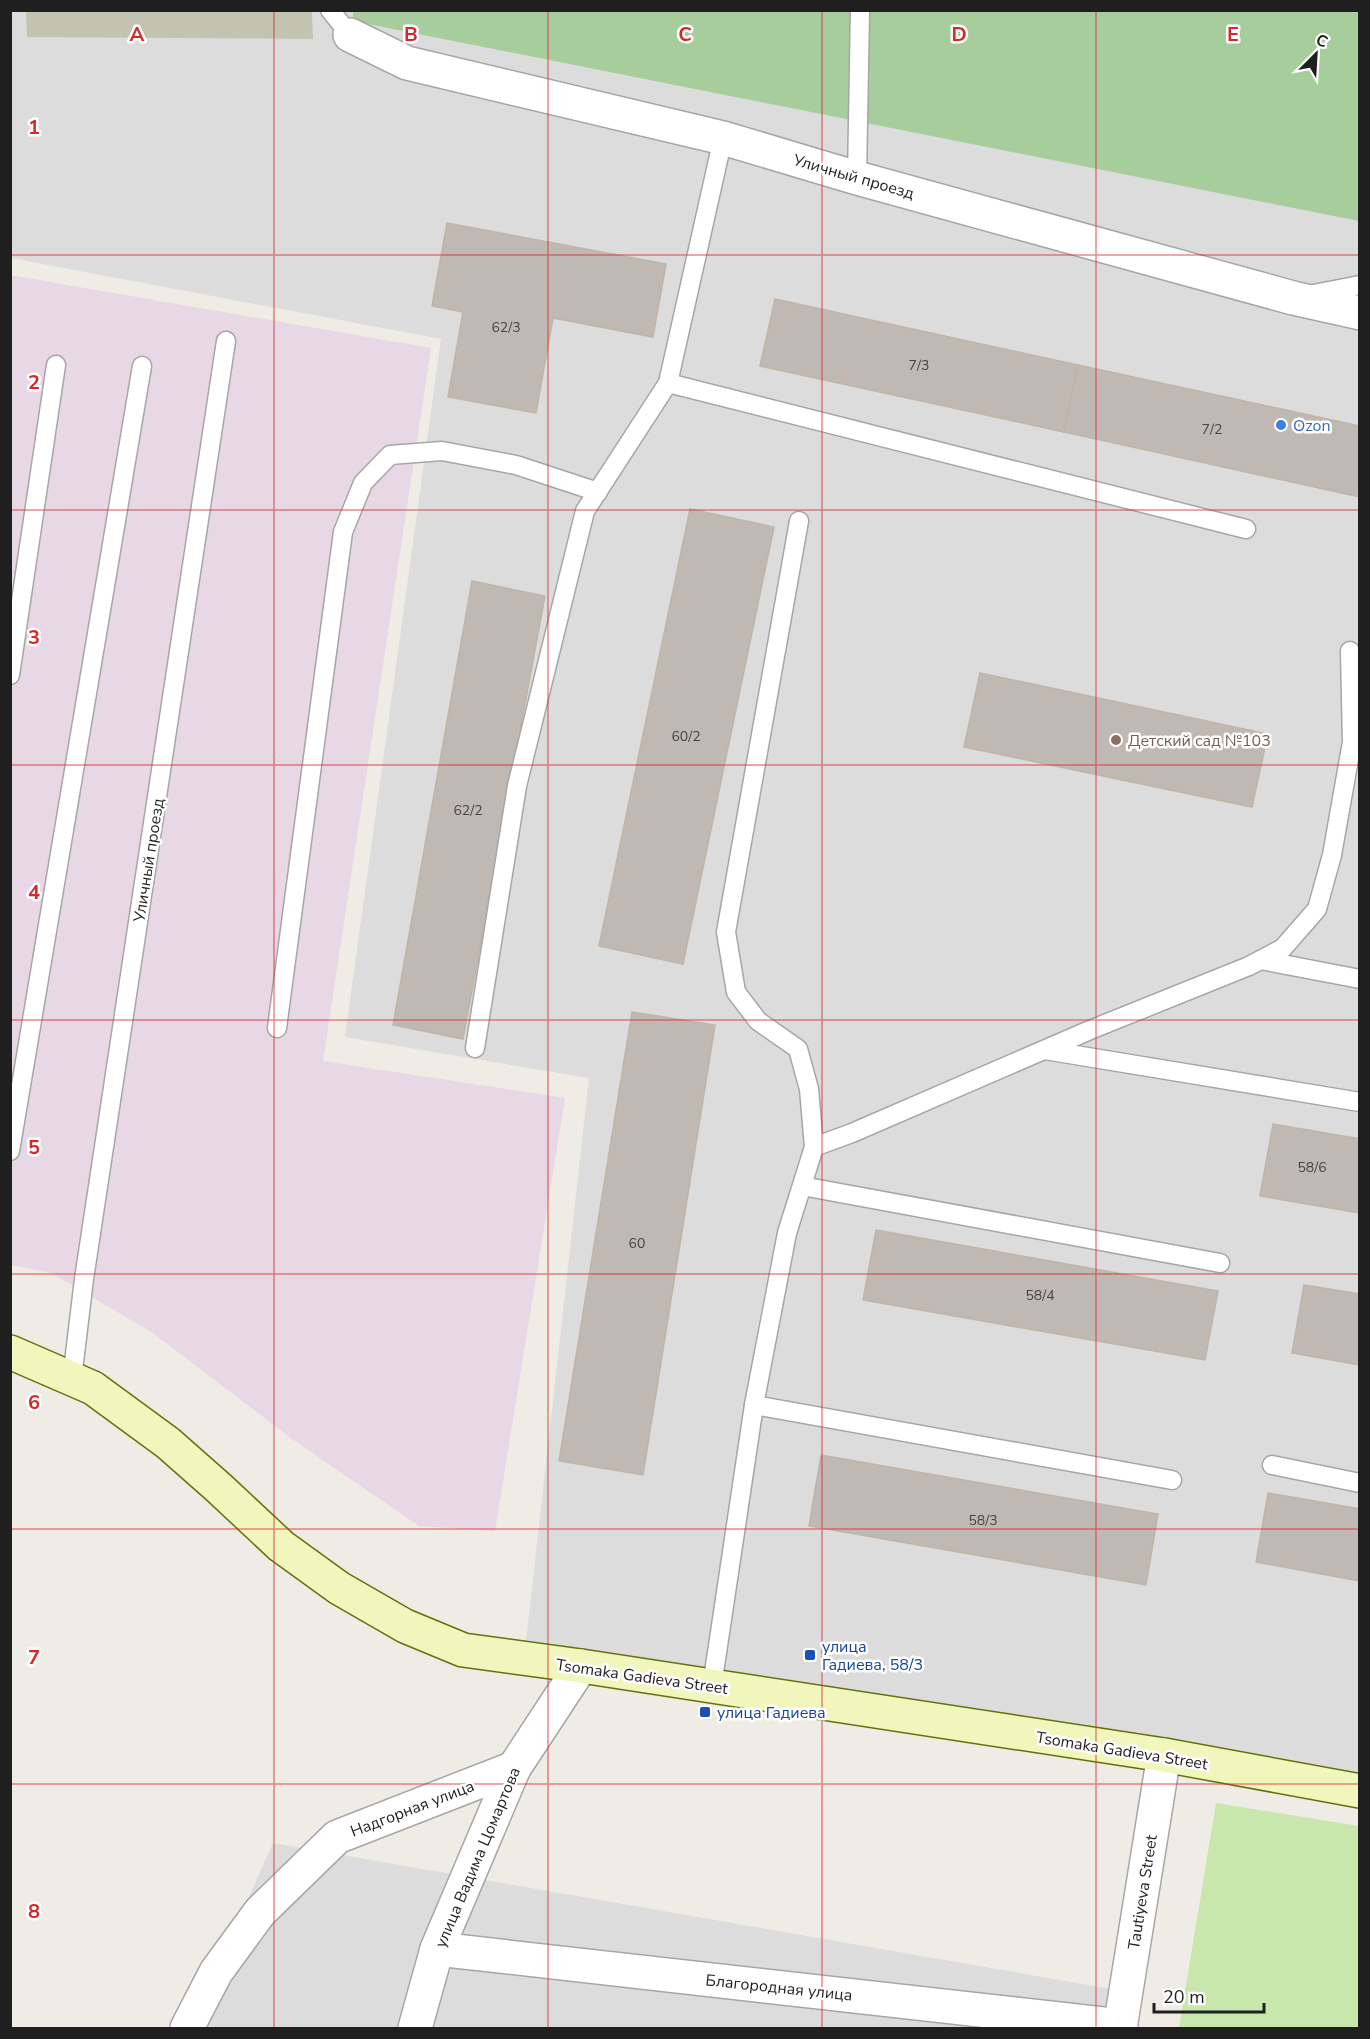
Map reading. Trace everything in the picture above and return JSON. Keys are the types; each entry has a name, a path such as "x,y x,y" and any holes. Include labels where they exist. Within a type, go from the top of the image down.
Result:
{"main road":[{"name":"Tsomaka Gadieva Street","path":"10,1352 93,1388 168,1443 281,1546 339,1588 405,1626 463,1650 1164,1755 1359,1791"}],"street":[{"name":"Уличный проезд","path":"340,23 407,63 723,138 857,178 1293,298 1359,313"},
{"name":"улица Вадима Цомартова","path":"415,2028 437,1949 514,1768 581,1666"},
{"name":"Tautiyeva Street","path":"1120,2027 1164,1755"},
{"name":"Надгорная улица","path":"187,2028 216,1972 260,1912 337,1837 514,1768"},
{"name":"Благородная улица","path":"437,1949 1120,2027"}],"lane":[{"path":"857,178 860,10"},
{"path":"475,1048 517,786 585,511 668,383 723,138"},
{"path":"1293,298 1359,285"},
{"name":"Уличный проезд","path":"72,1379 84,1279 226,341"},
{"path":"10,675 56,365"},
{"path":"10,1151 142,366"},
{"path":"668,383 1246,529"},
{"path":"277,1028 343,532 363,483 390,455 442,451 516,465 598,492"},
{"path":"712,1686 754,1405 787,1233 814,1147 809,1089 798,1049 758,1021 736,993 726,932 799,521"},
{"path":"814,1147 1261,960 1283,948 1317,909 1332,855 1352,742 1350,651"},
{"path":"1261,960 1359,979"},
{"path":"1045,1050 1359,1102"},
{"path":"802,1186 1220,1263"},
{"path":"754,1405 1172,1480"},
{"path":"1272,1465 1359,1482"}],"shaded area":[{"path":"10,11 1359,11 1359,1791 524,1660 589,1078 345,1037 441,339 11,258"},
{"path":"26,11 312,11 313,39 27,37"},
{"path":"10,275 431,348 323,1061 565,1098 495,1531 419,1526 292,1439 153,1333 51,1273 11,1265"},
{"path":"273,1843 1134,1993 1130,2028 191,2028"}],"green space":[{"path":"353,10 1289,10 1359,12 1359,221 353,21"},
{"path":"1216,1803 1359,1826 1359,2028 1179,2028"}],"building":[{"path":"447,223 666,264 653,337 553,318 536,413 448,397 463,312 432,306"},
{"path":"775,299 1078,365 1064,432 760,366"},
{"path":"1078,365 1360,426 1360,497 1064,432"},
{"path":"690,509 774,527 683,964 599,946"},
{"path":"472,581 545,596 463,1039 393,1025"},
{"name":"Детский сад №103","path":"980,673 1268,734 1252,807 964,747"},
{"path":"632,1012 715,1025 643,1475 559,1461"},
{"path":"1273,1124 1360,1139 1360,1213 1260,1196"},
{"path":"876,1230 1218,1291 1205,1360 863,1300"},
{"path":"1304,1285 1360,1294 1360,1365 1292,1353"},
{"path":"821,1455 1158,1514 1146,1585 809,1526"},
{"path":"1268,1493 1360,1509 1360,1581 1256,1562"}],"place":[{"name":"Ozon","path":"1281,425"},
{"name":"Детский сад №103","path":"1116,740"},
{"name":"улица Гадиева, 58/3","path":"810,1655"},
{"name":"улица Гадиева","path":"705,1712"}]}
